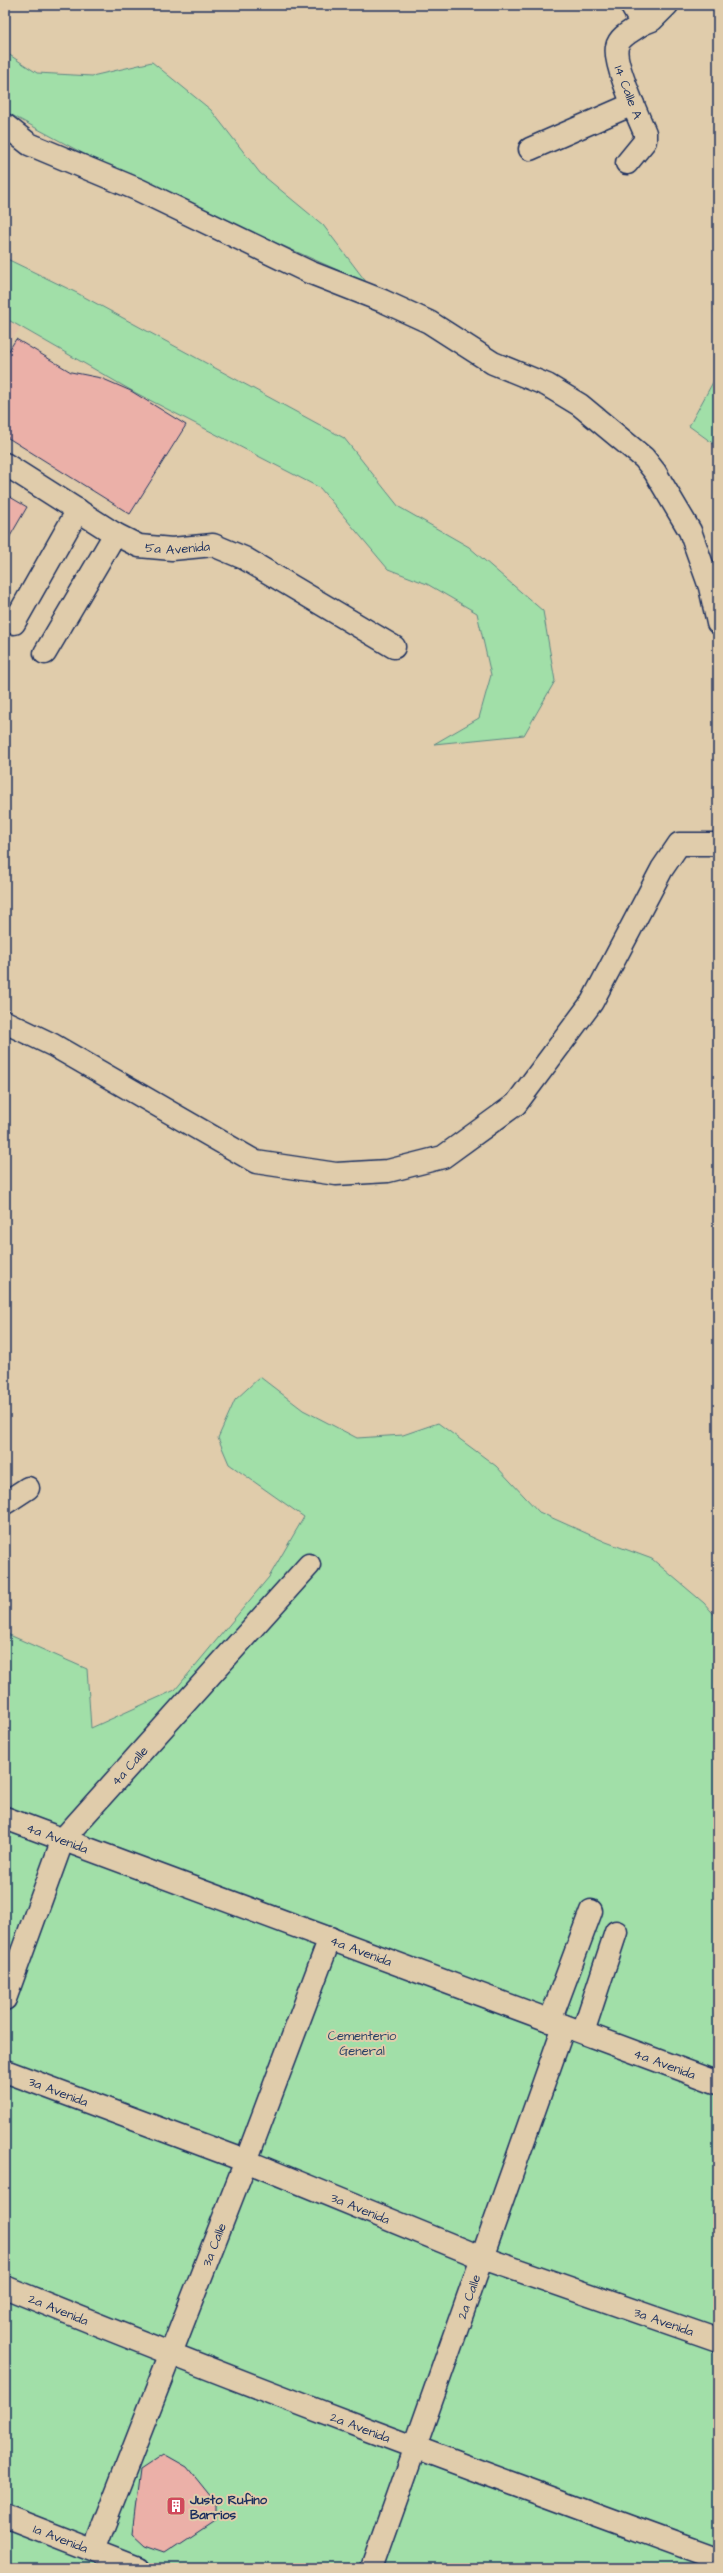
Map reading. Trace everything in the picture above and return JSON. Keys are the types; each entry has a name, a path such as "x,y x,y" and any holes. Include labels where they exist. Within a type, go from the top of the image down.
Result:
{"street":[{"path":"632,5 642,24"},
{"name":"14 Calle A","path":"627,163 645,141 645,133 617,60 617,46 622,38 642,24 652,20 667,5"},
{"path":"530,149 633,104"},
{"path":"5,125 29,144 139,190 309,272 383,300 429,322 494,363 547,385 580,405 644,458 656,472 690,531 710,587 718,623"},
{"name":"5a Avenida","path":"5,464 115,534 139,546 172,549 213,545 244,558 394,647"},
{"path":"14,623 78,510"},
{"path":"45,653 115,534"},
{"path":"5,1022 53,1045 256,1162 336,1174 388,1171 443,1158 516,1104 592,1002 662,869 679,844 714,844 718,846"},
{"path":"5,1503 28,1488"},
{"name":"4a Calle","path":"5,1999 63,1839 309,1565"},
{"name":"4a Avenida","path":"5,1818 718,2083"},
{"path":"566,2026 591,1911"},
{"path":"566,2026 616,1932"},
{"name":"3a Calle","path":"94,2550 246,2161 330,1938"},
{"name":"2a Calle","path":"372,2568 566,2026"},
{"name":"3a Avenida","path":"5,2071 246,2161 483,2258 718,2340"},
{"name":"2a Avenida","path":"5,2288 170,2355 415,2448 718,2559"},
{"name":"1a Avenida","path":"5,2516 138,2568"}],"shaded area":[{"path":"5,318 20,328 5,351"}],"green space":[{"path":"5,52 37,73 92,76 152,62 211,110 260,173 323,225 367,283 125,176 8,113 5,110"},
{"path":"5,258 77,293 344,438 399,507 469,547 543,611 555,681 524,735 434,744 479,718 491,675 477,613 427,584 388,569 320,488 134,392 5,318"},
{"path":"718,305 718,340 715,311"},
{"path":"718,373 718,447 689,426"},
{"name":"Cementerio General","path":"260,1377 303,1410 357,1438 403,1435 438,1423 496,1466 539,1512 606,1542 652,1559 704,1603 718,1619 718,2568 5,2568 5,1633 87,1669 91,1728 175,1690 269,1577 304,1517 229,1464 218,1438 235,1400"}],"building":[{"path":"16,339 71,372 101,378 131,391 186,425 130,514 5,436 5,357"},
{"path":"5,494 27,507 5,545"},
{"name":"Justo Rufino Barrios","path":"164,2454 187,2467 216,2503 216,2519 165,2553 145,2546 132,2534 140,2470"}],"place":[{"name":"Justo Rufino Barrios","path":"176,2506"}]}
